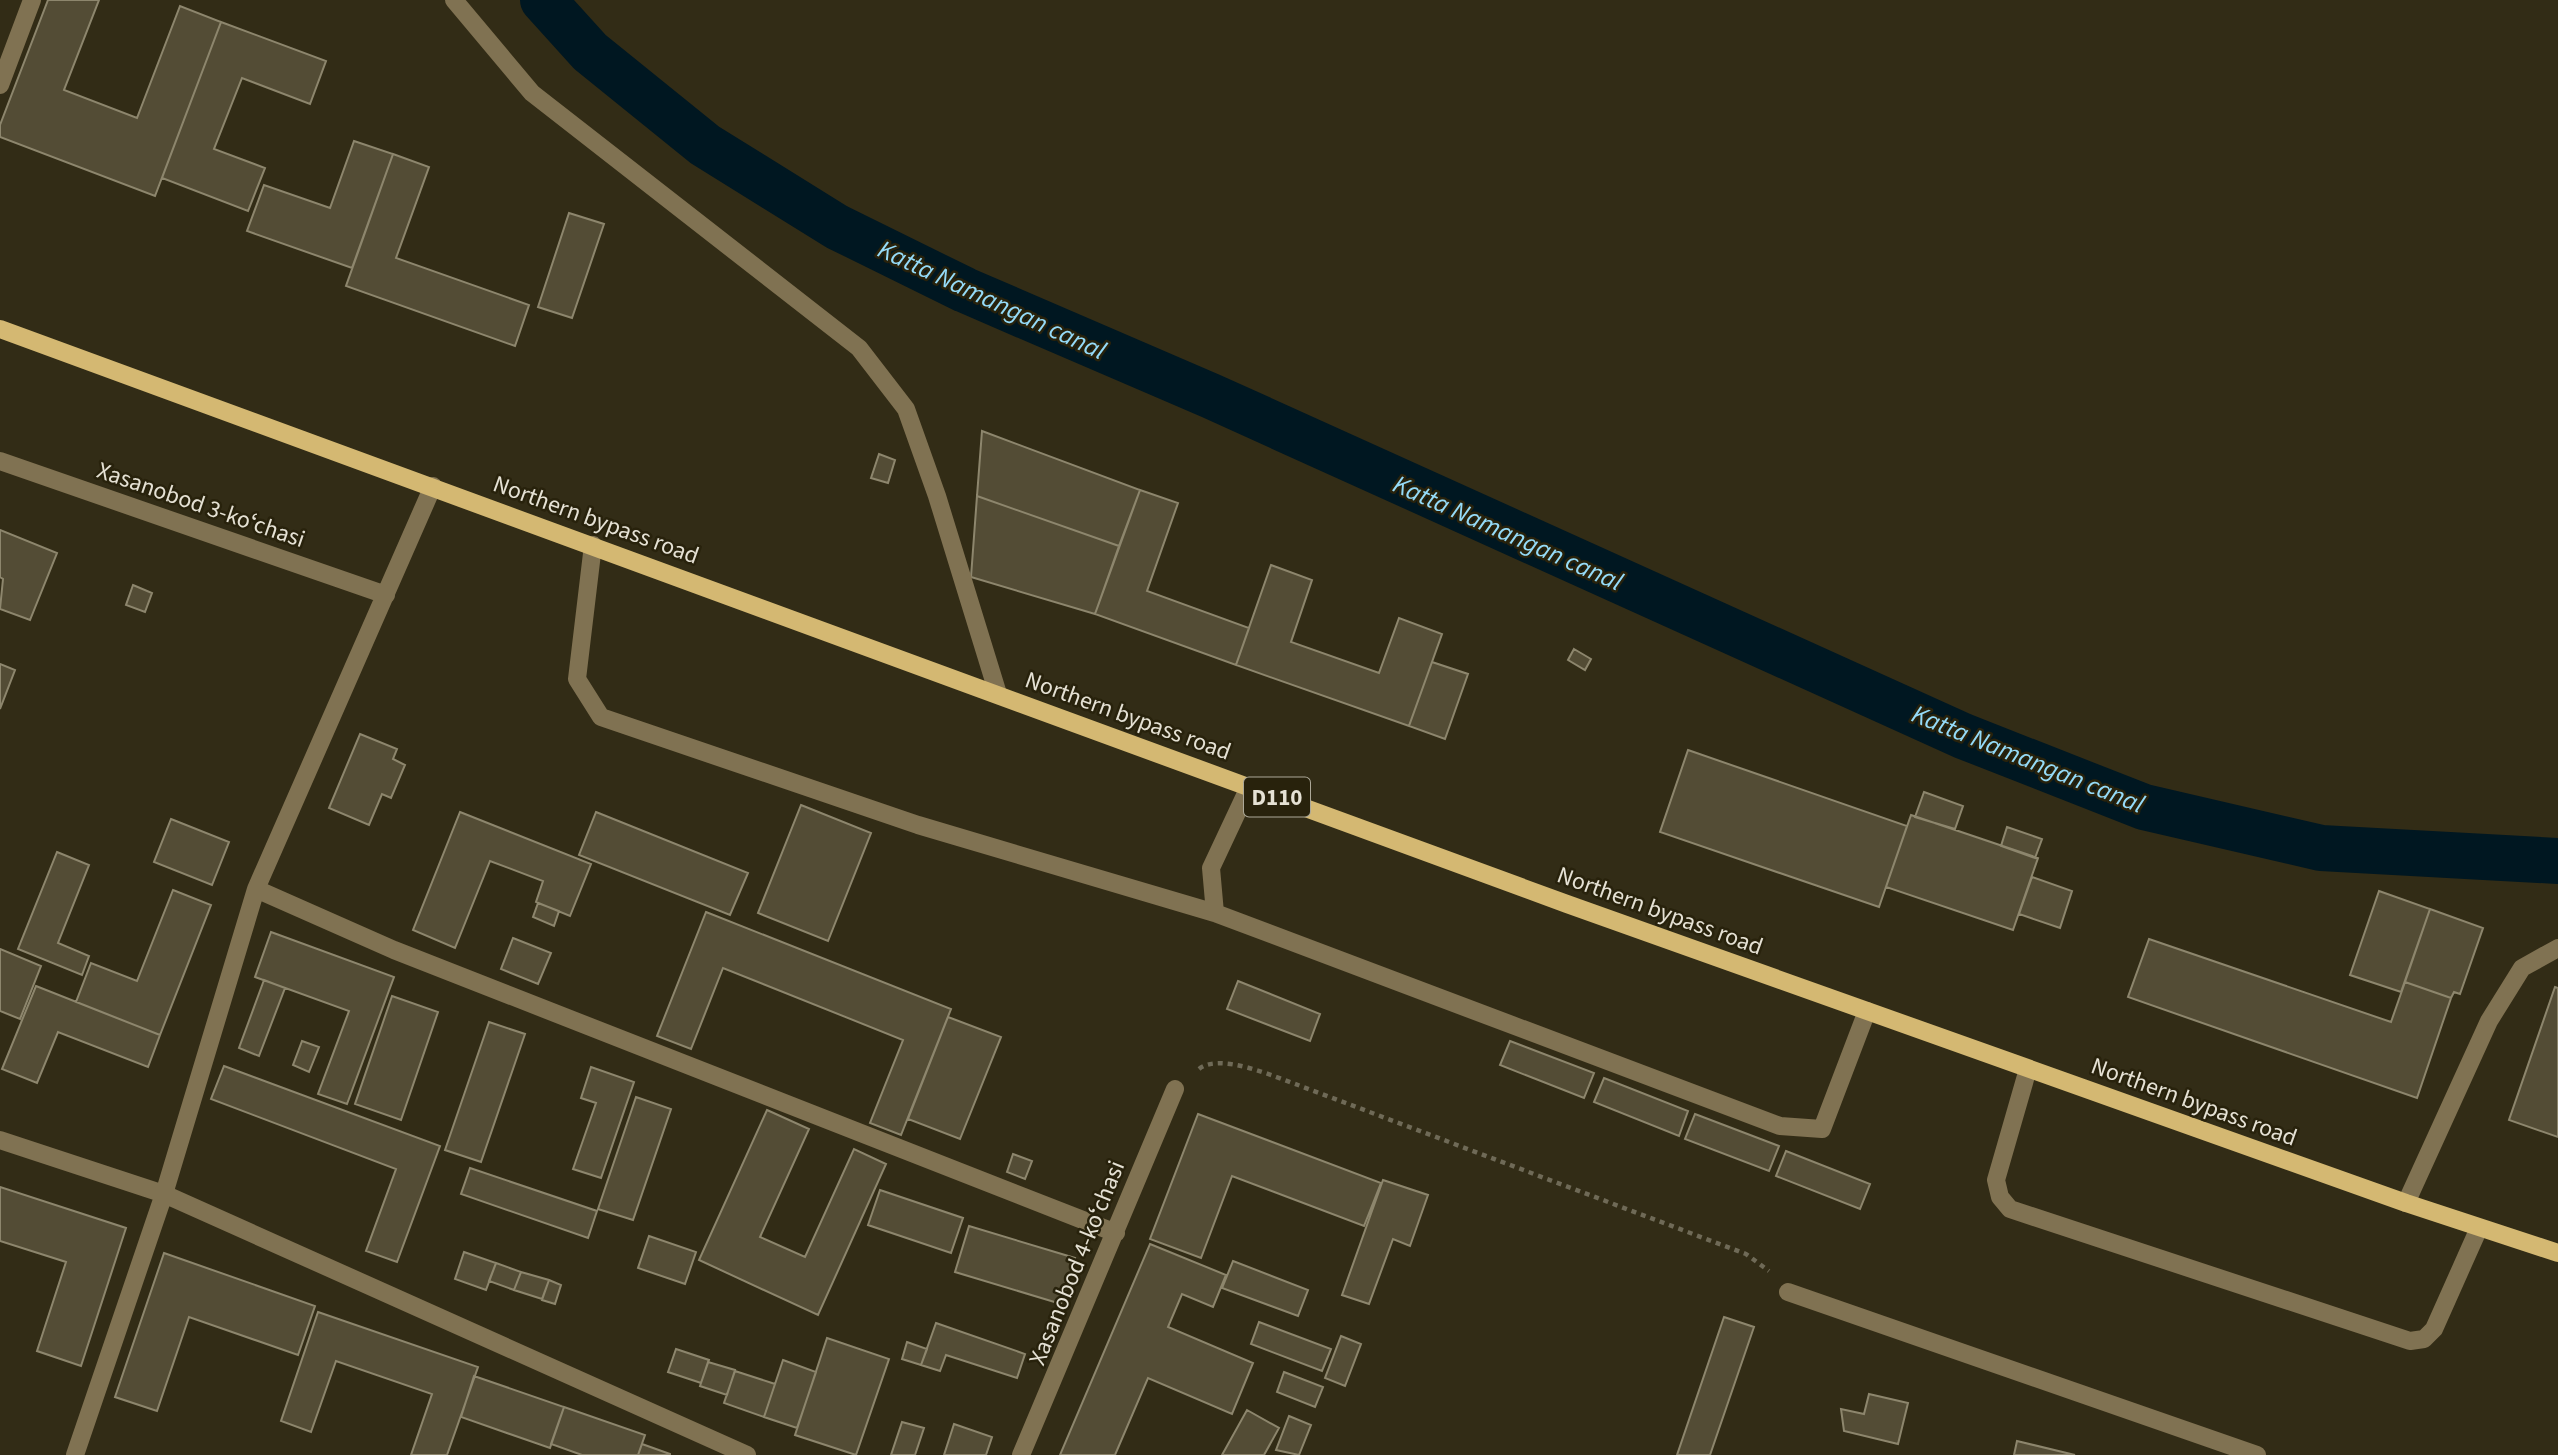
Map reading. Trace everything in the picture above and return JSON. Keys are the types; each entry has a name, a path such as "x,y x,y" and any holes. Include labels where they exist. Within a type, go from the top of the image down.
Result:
{"main road":[{"name":"Northern bypass road","path":"0,329 1867,1011 2406,1203 2558,1253"}],"street":[{"path":"0,85 32,0"},
{"path":"454,0 532,93 859,348 906,409 937,496 998,694"},
{"name":"Xasanobod 3-koʻchasi","path":"0,461 386,595"},
{"path":"75,1455 164,1194 256,889 433,486"},
{"path":"593,545 577,679 601,717 918,825 1215,913 1780,1126 1822,1129 1867,1011"},
{"path":"1215,913 1211,868 1250,787"},
{"path":"256,889 394,950 1116,1233"},
{"path":"2406,1203 2489,1021 2522,968 2558,948"},
{"path":"2028,1069 1996,1180 2000,1197 2010,1209 2410,1340 2424,1339 2434,1329 2479,1228"},
{"name":"Xasanobod 4-koʻchasi","path":"1021,1455 1175,1089"},
{"path":"0,1140 164,1194 747,1455"},
{"path":"1788,1292 2257,1455"}],"path":[{"path":"1175,1089 1204,1065 1232,1063 1285,1080 1746,1254 1766,1267 1788,1292"}],"building":[{"path":"48,0 99,0 64,90 137,118 180,6 221,22 155,196 0,137 0,125"},
{"path":"221,22 326,61 310,104 242,78 214,149 265,168 248,211 162,178"},
{"path":"354,141 393,154 352,268 247,231 264,185 330,208"},
{"path":"393,154 429,167 396,258 529,305 515,346 346,286"},
{"path":"569,213 604,224 572,318 538,307"},
{"path":"982,431 1140,490 1119,546 977,496"},
{"path":"879,454 895,460 888,483 871,478"},
{"path":"1140,490 1178,503 1147,591 1249,628 1236,665 1095,614"},
{"path":"977,496 1119,546 1095,614 971,577"},
{"path":"0,530 57,553 30,620 0,609 3,579 0,577"},
{"path":"1271,565 1312,580 1291,642 1379,673 1399,618 1442,634 1409,726 1236,665"},
{"path":"133,585 152,593 145,612 126,605"},
{"path":"1574,649 1591,659 1585,670 1568,660"},
{"path":"1432,662 1468,674 1445,739 1409,726"},
{"path":"0,664 15,670 0,709"},
{"path":"360,734 397,749 393,759 405,765 391,798 382,794 369,825 329,808"},
{"path":"1688,750 1907,826 1879,907 1660,832"},
{"path":"1924,792 1963,806 1955,829 1915,817"},
{"path":"801,805 871,833 828,941 758,913"},
{"path":"460,812 591,864 570,916 536,902 543,881 490,861 455,948 413,930"},
{"path":"596,812 748,873 730,915 579,855"},
{"path":"1911,815 2038,858 2013,930 1886,887"},
{"path":"171,819 229,842 212,885 154,862"},
{"path":"2007,827 2042,839 2035,858 2001,846"},
{"path":"57,852 89,865 58,943 89,956 82,975 18,949"},
{"path":"2032,877 2072,891 2060,928 2019,914"},
{"path":"173,890 211,905 160,1035 76,1002 91,963 137,981"},
{"path":"2379,891 2430,909 2401,992 2350,975"},
{"path":"538,903 559,911 554,926 533,917"},
{"path":"2430,909 2483,928 2460,994 2454,992 2451,998 2405,982"},
{"path":"706,912 951,1009 901,1135 870,1123 903,1040 723,968 691,1049 657,1036"},
{"path":"271,932 394,977 347,1104 318,1094 349,1011 255,977"},
{"path":"513,938 551,953 538,984 501,969"},
{"path":"2149,939 2391,1022 2405,982 2451,998 2417,1098 2128,997"},
{"path":"0,949 41,966 20,1019 0,1011"},
{"path":"264,980 285,988 259,1056 239,1048"},
{"path":"1238,981 1320,1014 1310,1041 1227,1009"},
{"path":"36,986 160,1035 148,1067 58,1032 37,1083 2,1069"},
{"path":"2555,987 2558,988 2558,1137 2509,1120"},
{"path":"392,996 438,1012 401,1120 355,1104"},
{"path":"948,1017 1001,1037 960,1139 908,1119"},
{"path":"489,1022 525,1034 481,1162 445,1150"},
{"path":"302,1041 319,1047 309,1072 293,1065"},
{"path":"1510,1041 1594,1073 1584,1098 1500,1065"},
{"path":"224,1066 440,1146 397,1262 366,1251 396,1169 211,1099"},
{"path":"591,1067 634,1082 601,1178 573,1169 596,1103 581,1098"},
{"path":"1604,1078 1688,1111 1679,1136 1594,1102"},
{"path":"636,1097 671,1109 633,1220 598,1209"},
{"path":"767,1110 809,1129 760,1237 805,1257 854,1149 886,1164 818,1315 699,1260"},
{"path":"1198,1114 1381,1183 1364,1226 1232,1176 1201,1258 1150,1239"},
{"path":"1695,1114 1779,1146 1769,1171 1685,1139"},
{"path":"1786,1151 1870,1184 1860,1209 1776,1176"},
{"path":"1013,1154 1032,1161 1025,1179 1007,1172"},
{"path":"470,1168 597,1211 588,1238 461,1194"},
{"path":"1383,1180 1428,1195 1410,1246 1393,1239 1369,1304 1342,1295"},
{"path":"0,1187 126,1228 81,1366 37,1351 66,1262 0,1241"},
{"path":"880,1190 963,1218 951,1253 868,1225"},
{"path":"969,1226 1075,1258 1061,1304 955,1272"},
{"path":"649,1236 696,1252 685,1284 638,1268"},
{"path":"1150,1244 1226,1275 1213,1307 1182,1294 1168,1327 1253,1363 1232,1414 1148,1378 1115,1455 1060,1455"},
{"path":"464,1252 496,1263 486,1290 455,1279"},
{"path":"164,1253 315,1306 298,1355 189,1317 157,1411 115,1397"},
{"path":"1233,1261 1308,1290 1298,1316 1222,1288"},
{"path":"496,1263 521,1272 514,1290 489,1281"},
{"path":"521,1272 549,1280 542,1299 514,1290"},
{"path":"549,1280 561,1285 555,1304 542,1300"},
{"path":"318,1312 478,1367 447,1455 411,1455 432,1394 336,1361 311,1432 281,1421"},
{"path":"1724,1317 1754,1327 1710,1455 1677,1455"},
{"path":"1259,1322 1331,1349 1322,1371 1251,1344"},
{"path":"936,1323 1025,1354 1017,1378 946,1355 940,1371 921,1365"},
{"path":"1341,1336 1361,1344 1345,1386 1325,1378"},
{"path":"827,1338 889,1359 856,1455 795,1435"},
{"path":"907,1342 927,1349 921,1365 902,1359"},
{"path":"676,1349 709,1360 701,1383 668,1372"},
{"path":"783,1360 816,1372 797,1428 764,1417"},
{"path":"708,1362 735,1370 727,1395 700,1386"},
{"path":"735,1371 775,1384 764,1417 724,1403"},
{"path":"1284,1372 1323,1387 1315,1407 1277,1392"},
{"path":"474,1376 564,1407 550,1448 461,1417"},
{"path":"1869,1394 1908,1403 1898,1444 1844,1431 1841,1409 1864,1414"},
{"path":"564,1407 645,1435 638,1455 582,1455 551,1444"},
{"path":"1247,1410 1279,1428 1264,1455 1222,1455"},
{"path":"1289,1416 1311,1425 1299,1455 1276,1450"},
{"path":"902,1422 924,1428 915,1455 891,1455"},
{"path":"954,1424 992,1437 986,1455 944,1455"},
{"path":"2017,1441 2075,1455 2014,1455"},
{"path":"642,1444 670,1454 670,1455 638,1455"}],"waterway":[{"name":"Katta Namangan canal","path":"543,0 590,52 705,145 837,227 965,290 1211,396 1963,736 2144,807 2321,848 2558,861"}]}
